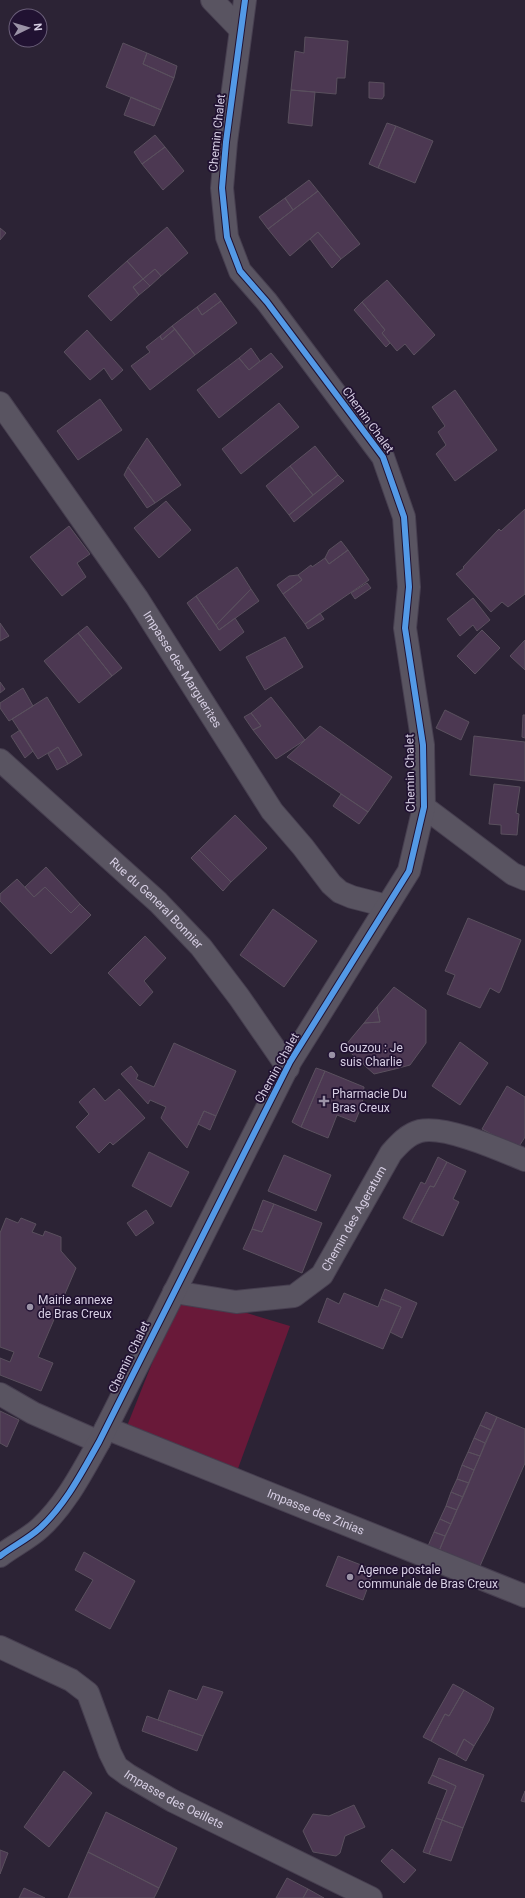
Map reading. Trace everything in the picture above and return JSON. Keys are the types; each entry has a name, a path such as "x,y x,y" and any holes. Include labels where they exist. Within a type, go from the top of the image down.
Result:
{"street":[{"path":"212,0 240,29"},
{"name":"Chemin Chalet","path":"0,1556 39,1528 55,1512 74,1486 103,1435 288,1068 409,871 424,807 423,745 404,628 409,587 404,517 383,457 267,302 240,271 227,237 222,188 244,0"},
{"name":"Impasse des Marguerites","path":"0,403 137,598 272,810 331,884 340,892 352,898 387,906"},
{"name":"Rue du General Bonnier","path":"0,760 158,902 201,947 239,997 288,1068"},
{"path":"424,807 513,874 525,879"},
{"name":"Chemin des Ageratum","path":"174,1292 236,1302 294,1296 322,1275 391,1153 404,1139 421,1131 442,1132 465,1137 525,1160"},
{"path":"0,1394 33,1413 103,1435"},
{"name":"Impasse des Zinias","path":"103,1435 525,1596"},
{"name":"Impasse des Oeillets","path":"0,1646 71,1680 88,1693 110,1754 117,1767 128,1775 173,1801 371,1898"}],"shaded area":[{"path":"180,1293 290,1326 236,1474 125,1431"}],"building":[{"path":"305,37 348,41 345,78 337,78 336,94 291,90 295,51 304,53"},
{"path":"123,43 147,53 143,64 174,78 161,110 106,87"},
{"path":"147,53 177,66 174,78 143,64"},
{"path":"369,82 384,83 384,96 382,99 369,98"},
{"path":"291,90 315,92 312,126 288,123"},
{"path":"131,97 161,110 154,126 124,115"},
{"path":"387,123 396,126 378,168 369,164"},
{"path":"396,126 433,141 415,183 378,168"},
{"path":"155,135 165,147 142,164 134,152"},
{"path":"165,147 184,171 163,190 142,164"},
{"path":"309,180 318,191 293,210 285,198"},
{"path":"318,191 360,244 341,259 318,232 290,256 268,229"},
{"path":"285,198 293,210 268,229 259,217"},
{"path":"167,227 188,253 161,276 155,269 143,279 127,261"},
{"path":"0,228 6,233 0,240"},
{"path":"318,232 341,259 332,268 310,239"},
{"path":"127,261 143,279 133,287 139,295 111,321 88,296"},
{"path":"155,269 161,276 150,286 143,279"},
{"path":"143,279 150,286 139,295 133,287"},
{"path":"387,280 435,335 414,355 405,344 397,351 382,333 385,330 362,302"},
{"path":"215,293 221,301 202,315 197,307"},
{"path":"221,301 237,323 195,355 172,326 197,307 202,315"},
{"path":"362,302 385,330 382,333 390,343 386,347 354,310"},
{"path":"172,326 175,329 162,340 160,336"},
{"path":"175,329 195,355 150,390 131,366 150,352 146,347 160,336 162,340"},
{"path":"87,330 123,370 112,380 104,368 90,380 64,352"},
{"path":"251,348 260,361 249,370 239,358"},
{"path":"271,353 283,367 219,418 197,390 239,358 249,370"},
{"path":"455,390 497,450 455,481 436,454 446,445 438,432 445,426 432,407"},
{"path":"100,399 122,430 78,460 57,431"},
{"path":"279,403 299,427 241,474 222,449"},
{"path":"147,438 181,485 155,503 128,467"},
{"path":"315,446 338,475 313,495 290,466"},
{"path":"290,466 313,495 289,515 266,486"},
{"path":"128,467 155,503 147,508 124,475"},
{"path":"338,475 344,481 294,522 289,515"},
{"path":"166,501 191,530 159,558 134,528"},
{"path":"525,509 525,594 508,607 502,602 491,612 456,574 464,568 463,567 499,529 501,531"},
{"path":"69,526 90,554 77,563 86,577 62,596 30,557"},
{"path":"341,541 348,550 329,564 325,558 329,550"},
{"path":"348,550 369,580 305,624 283,594 302,580 298,575 311,565 312,567 325,558 329,564"},
{"path":"237,567 251,589 216,625 196,596"},
{"path":"298,575 302,580 283,594 277,585 289,576"},
{"path":"367,583 371,588 355,599 351,593"},
{"path":"251,589 259,601 219,630 216,625"},
{"path":"196,596 219,630 235,618 244,632 220,651 187,603"},
{"path":"473,598 490,620 477,631 473,625 460,636 447,619"},
{"path":"320,613 324,619 308,629 305,624"},
{"path":"0,623 9,636 0,641"},
{"path":"87,626 122,668 112,676 78,633"},
{"path":"482,630 500,648 475,674 457,656"},
{"path":"78,633 112,676 79,703 44,661"},
{"path":"285,637 303,667 265,690 246,657"},
{"path":"525,640 525,670 510,656"},
{"path":"0,682 5,689 0,693"},
{"path":"23,688 33,706 9,721 0,708 0,703"},
{"path":"47,697 82,755 68,764 58,747 38,759 12,719"},
{"path":"271,697 305,740 276,759 253,730 261,726 251,713"},
{"path":"445,710 469,722 461,740 436,728"},
{"path":"251,713 261,726 253,730 244,717"},
{"path":"523,715 525,715 525,738 522,737"},
{"path":"320,726 392,777 368,812 287,757"},
{"path":"20,730 33,751 25,758 11,736"},
{"path":"474,736 525,742 525,781 470,775"},
{"path":"58,747 68,764 57,770 48,754"},
{"path":"494,784 520,787 516,813 519,814 517,835 501,834 501,825 489,824"},
{"path":"341,794 368,812 359,824 333,806"},
{"path":"235,815 267,848 231,882 199,850"},
{"path":"199,850 231,882 223,891 191,858"},
{"path":"46,867 80,904 71,913 45,887 34,897 25,887"},
{"path":"17,879 34,897 45,887 71,913 80,904 91,915 51,954 0,901 0,894"},
{"path":"273,909 317,941 284,987 240,955"},
{"path":"468,918 521,940 501,990 499,993 490,988 480,1008 447,994 455,975 445,971"},
{"path":"145,936 166,958 144,981 153,992 140,1006 108,973"},
{"path":"394,987 426,1010 426,1043 410,1065 395,1069 391,1057 363,1064 344,1047 364,1023 380,1022 377,1007"},
{"path":"377,1007 380,1022 364,1023"},
{"path":"460,1042 488,1063 460,1105 432,1086"},
{"path":"174,1043 236,1071 216,1116 204,1111 187,1148 161,1118 166,1107 150,1100 148,1104 121,1074 131,1066 138,1075 136,1079 154,1087"},
{"path":"391,1057 395,1069 374,1074 363,1064"},
{"path":"316,1068 325,1071 301,1127 292,1122"},
{"path":"325,1071 364,1087 362,1105 355,1122 337,1115 328,1138 301,1127"},
{"path":"507,1086 525,1097 525,1137 518,1148 482,1129"},
{"path":"94,1088 105,1101 119,1089 145,1118 113,1145 110,1142 99,1153 76,1127 89,1114 79,1102"},
{"path":"204,1111 216,1116 210,1130 198,1124"},
{"path":"149,1152 189,1172 171,1207 132,1186"},
{"path":"284,1155 331,1175 316,1211 268,1191"},
{"path":"438,1157 447,1162 434,1187 430,1186 411,1222 403,1218 421,1182 425,1184"},
{"path":"447,1162 466,1171 453,1199 459,1202 443,1236 411,1222 430,1186 434,1187"},
{"path":"263,1200 274,1204 262,1232 252,1229"},
{"path":"274,1204 322,1223 302,1273 243,1249 252,1229 262,1232"},
{"path":"146,1210 154,1223 136,1236 127,1223"},
{"name":"Mairie annexe de Bras Creux","path":"6,1218 18,1223 21,1218 36,1224 32,1232 43,1236 45,1231 61,1237 61,1251 76,1268 38,1357 53,1363 41,1391 0,1375 0,1358 10,1362 14,1352 0,1347 0,1233"},
{"path":"385,1289 417,1303 402,1338 390,1332 401,1307 381,1299"},
{"path":"344,1293 378,1307 381,1299 401,1307 383,1349 318,1322 327,1298 339,1304"},
{"path":"0,1411 19,1420 7,1447 0,1443"},
{"path":"486,1412 497,1417 491,1430 480,1425"},
{"path":"497,1417 525,1429 525,1463 480,1566 439,1551"},
{"path":"480,1425 491,1430 485,1443 474,1438"},
{"path":"474,1438 485,1443 480,1456 468,1452"},
{"path":"468,1452 480,1456 474,1470 462,1465"},
{"path":"462,1465 474,1470 469,1483 457,1479"},
{"path":"457,1479 469,1483 463,1497 451,1492"},
{"path":"451,1492 463,1497 457,1510 446,1506"},
{"path":"446,1506 457,1510 451,1524 440,1519"},
{"path":"440,1519 451,1524 445,1536 434,1532"},
{"path":"434,1532 445,1536 439,1551 428,1546"},
{"path":"84,1552 135,1581 110,1629 75,1610 93,1580 75,1570"},
{"path":"338,1556 374,1570 363,1600 326,1586"},
{"path":"453,1684 464,1690 449,1716 445,1714 431,1741 423,1737"},
{"path":"203,1686 223,1692 203,1736 158,1720 169,1690 197,1700"},
{"path":"464,1690 494,1708 489,1721 474,1746 464,1739 456,1755 431,1741 445,1714 449,1716"},
{"path":"147,1716 203,1736 197,1751 142,1731"},
{"path":"464,1739 474,1746 466,1761 456,1755"},
{"path":"439,1758 484,1775 463,1828 442,1820 456,1786 432,1775"},
{"path":"64,1771 92,1793 49,1847 24,1827"},
{"path":"432,1775 456,1786 442,1820 436,1818 447,1790 428,1783"},
{"path":"525,1791 525,1802 521,1801"},
{"path":"354,1805 365,1827 345,1836 340,1853 336,1856 313,1852 303,1831 313,1814 329,1816"},
{"path":"106,1812 177,1848 159,1888 88,1852"},
{"path":"436,1818 442,1820 429,1854 423,1852"},
{"path":"442,1820 463,1828 451,1861 429,1854"},
{"path":"392,1849 416,1870 404,1883 381,1861"},
{"path":"0,1850 8,1853 0,1874"},
{"path":"88,1852 159,1888 154,1898 68,1898"},
{"path":"287,1878 308,1889 303,1898 276,1898"},
{"path":"24,1888 45,1898 19,1898"},
{"path":"308,1889 324,1898 303,1898"}],"cycle path":[{"path":"0,1556 35,1532 49,1519 66,1498 86,1465 99,1442 290,1062 409,871 424,807 423,745 405,628 409,587 404,517 383,457 267,302 240,271 227,237 222,188 226,142 245,0"}],"place":[{"name":"Gouzou : Je suis Charlie","path":"332,1055"},
{"name":"Pharmacie Du Bras Creux","path":"324,1101"},
{"name":"Mairie annexe de Bras Creux","path":"30,1307"},
{"name":"Agence postale communale de Bras Creux","path":"350,1577"}]}
